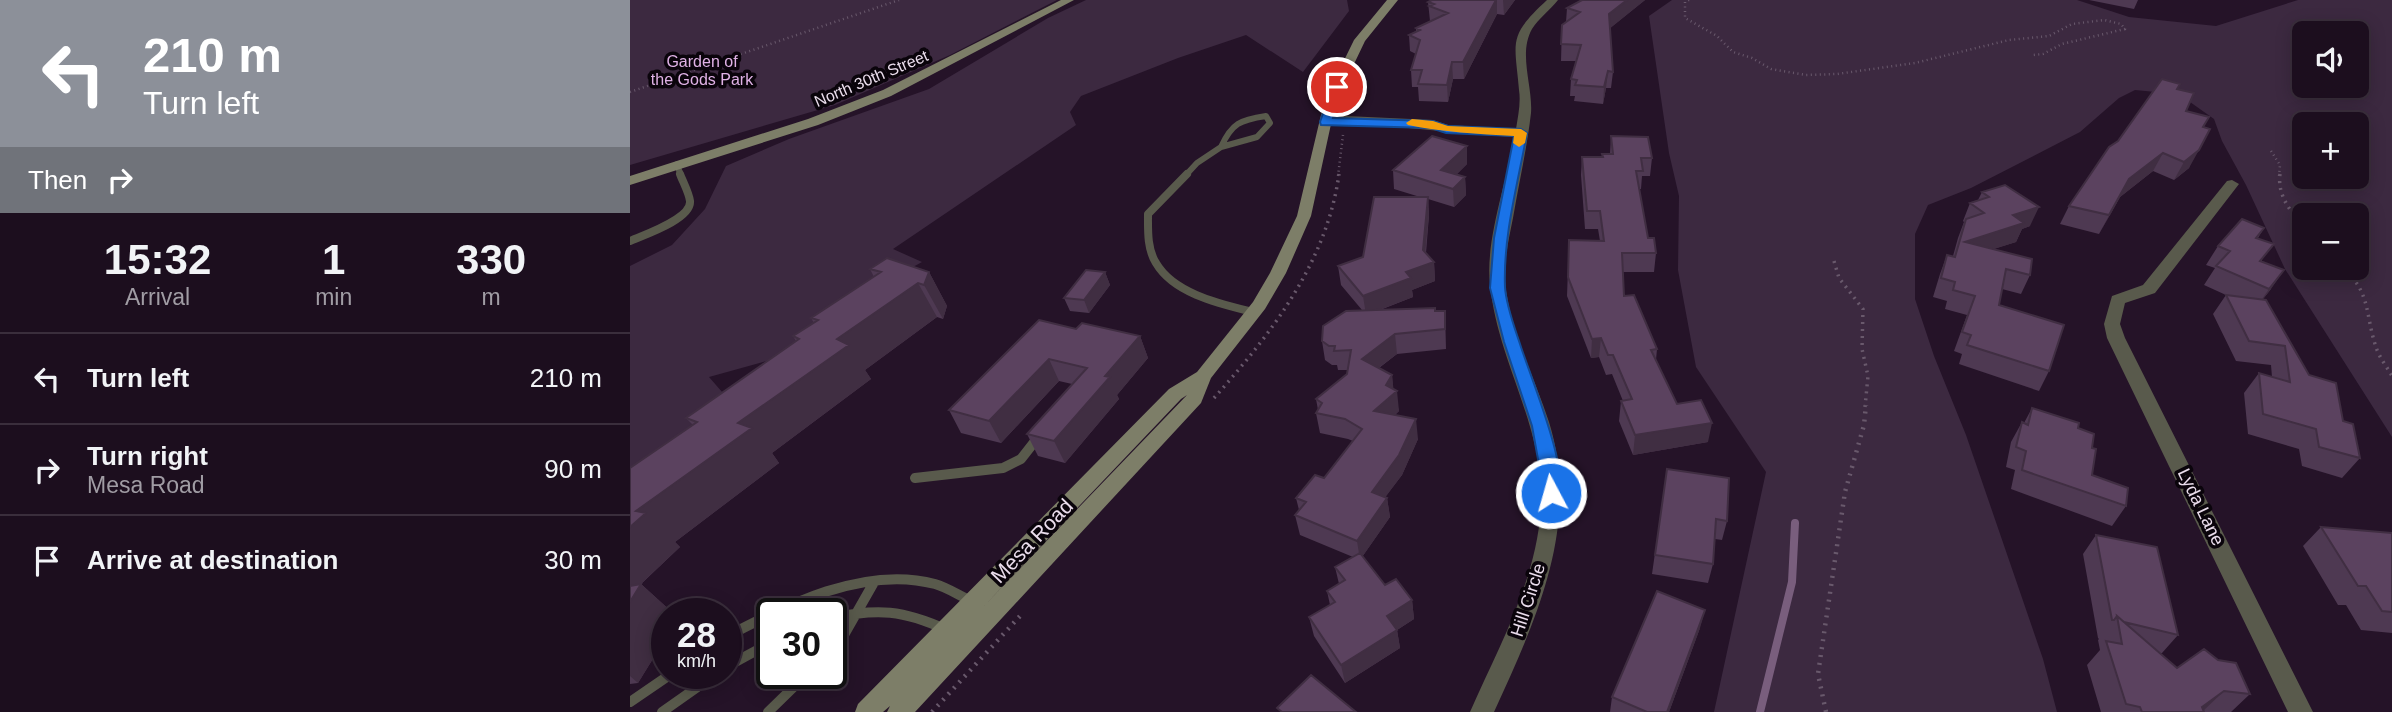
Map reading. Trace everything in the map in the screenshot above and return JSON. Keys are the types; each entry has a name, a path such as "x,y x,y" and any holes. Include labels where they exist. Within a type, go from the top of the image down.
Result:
{"main road":[{"name":"North 30th Street","path":"630,181 813,122 887,93 1069,0"},
{"name":"Mesa Road","path":"899,712 1195,398 1203,376 1253,312 1278,273 1304,216 1337,87 1360,40 1393,0"},
{"name":"North 30th Street","path":"630,173 677,164"},
{"name":"Mesa Road","path":"867,712 1175,394 1203,376"}],"street":[{"name":"Hill Circle","path":"1482,712 1512,647 1536,584 1551,508 1552,477 1546,449 1498,288 1501,238 1521,133 1526,89 1520,64 1522,41 1534,18 1553,0"},
{"path":"1326,122 1344,130 1391,127 1432,133 1446,129 1521,133"},
{"name":"Lyda Lane","path":"2232,184 2149,289 2118,300 2112,324 2116,338 2301,712"}],"lane":[{"path":"1221,147 1230,128 1248,118 1266,116 1270,124 1257,137 1221,147 1197,163 1148,214 1147,235 1156,264 1172,279 1215,303 1253,312"},
{"path":"630,241 677,220 690,208 677,164"},
{"path":"915,478 990,470 1014,464 1046,427"},
{"path":"847,630 873,584"},
{"path":"742,629 812,597 873,584 934,584 994,613"},
{"path":"847,614 882,610 909,612 967,641"},
{"path":"630,702 651,688"},
{"path":"662,712 695,689"},
{"path":"768,712 792,689"}],"path":[{"path":"630,92 899,0"},
{"path":"1689,0 1685,2 1685,18 1717,36 1733,52 1752,58 1771,69 1805,75 1837,74 1915,63 2009,40 2049,36 2072,24 2104,20 2121,24 2124,29 2117,33 2062,44 2043,54 2033,55"},
{"path":"2271,151 2280,164 2279,187 2292,210"},
{"path":"1826,712 1818,674 1845,492 1864,425 1868,376 1862,349 1863,309 1839,278 1834,261"},
{"path":"2356,280 2365,300 2376,349 2392,376"}],"green space":[{"name":"Garden of the Gods Park","path":"630,0 1057,0 950,55 835,105 630,165"},
{"path":"1086,0 1347,0 1349,11 1303,72 1246,35 1081,96 1070,112 1076,125 893,249 922,262 851,301 795,353 709,377 736,408 630,493 630,266 672,245 705,209 726,166 789,139 929,89 1048,18"},
{"path":"1672,0 2077,0 2129,17 2216,26 2298,0 2392,0 2392,437 2292,280 2369,280 2369,203 2292,203 2292,280 2222,141 2214,119 2190,102 2166,93 2135,90 2119,98 2080,132 1971,188 1928,205 1915,234 1915,299 1934,356 1966,435 2043,659 2057,712 1714,712 1766,472 1696,367 1678,270 1679,196 1669,153 1649,16"}],"building":[{"path":"1496,0 1463,62 1452,62 1447,85 1418,84 1422,70 1411,70 1420,40 1409,35 1420,30 1416,28 1448,13 1429,6 1434,4 1428,2"},
{"path":"1582,0 1627,0 1609,14 1613,72 1608,71 1604,87 1575,85 1577,80 1571,79 1581,45 1561,44 1562,25 1580,12 1567,8"},
{"path":"2162,79 2180,84 2177,89 2194,93 2186,111 2209,117 2203,127 2210,129 2199,150 2184,162 2163,153 2129,179 2109,215 2069,206 2109,147 2118,141"},
{"path":"1432,136 1467,146 1441,170 1465,177 1453,189 1393,170"},
{"path":"1611,136 1648,137 1652,158 1641,158 1643,171 1636,171 1648,238 1654,238 1656,253 1622,253 1624,296 1634,295 1657,349 1651,350 1677,404 1701,400 1712,423 1635,435 1621,401 1632,399 1613,355 1608,355 1601,338 1592,339 1568,277 1569,240 1604,241 1600,211 1587,211 1582,157 1613,154"},
{"path":"2005,185 2039,207 2013,215 2024,223 1965,242 2032,259 2030,275 2006,269 1999,305 2064,325 2049,371 1967,345 1971,335 1962,332 1975,296 1953,290 1955,282 1941,278 1947,255 1955,257 1966,219 1984,213 1970,203 1989,197 1982,192"},
{"path":"1374,197 1428,197 1423,250 1434,262 1406,272 1411,278 1363,296 1338,266 1363,257"},
{"path":"2242,219 2264,228 2256,238 2274,244 2260,261 2284,270 2269,289 2216,266 2230,251 2218,246"},
{"path":"887,258 929,272 924,285 918,283 837,339 849,345 738,423 752,428 636,511 646,513 630,527 630,468 697,422 686,418 799,339 793,336 818,320 811,318 881,272 870,269"},
{"path":"1086,270 1105,272 1084,300 1064,298"},
{"path":"2226,295 2266,300 2309,375 2336,383 2343,421 2353,424 2360,458 2319,447 2316,429 2263,414 2259,373 2290,382 2285,346 2249,341"},
{"path":"1435,308 1435,311 1445,311 1445,329 1395,334 1362,359 1392,375 1386,385 1397,391 1374,411 1416,419 1399,455 1372,492 1387,498 1357,541 1295,515 1306,502 1296,498 1315,475 1324,478 1362,429 1345,419 1316,413 1322,403 1316,399 1347,374 1351,350 1334,351 1335,346 1329,346 1322,341 1323,326 1346,311"},
{"path":"1039,320 1076,329 1082,323 1140,336 1105,376 1110,377 1054,441 1027,434 1087,368 1049,359 989,421 949,410"},
{"path":"2032,408 2079,423 2078,428 2094,434 2092,448 2096,449 2092,475 2128,488 2126,506 2022,470 2026,451 2016,447 2022,422 2028,425"},
{"path":"1667,469 1729,478 1727,521 1716,519 1713,564 1655,555"},
{"path":"2321,527 2392,533 2392,612 2382,611 2366,586 2358,586"},
{"path":"2096,535 2157,547 2178,635 2124,622 2117,616 2112,620"},
{"path":"1360,553 1385,585 1396,579 1412,600 1387,616 1397,630 1341,665 1309,617 1335,602 1327,591 1345,580 1335,567"},
{"path":"641,584 630,602 630,586"},
{"path":"1657,591 1705,610 1667,712 1647,712 1612,697"},
{"path":"2117,616 2177,668 2204,649 2218,660 2236,663 2250,694 2224,691 2202,707 2204,712 2142,712 2140,707 2126,704 2106,641 2122,644"},
{"path":"1311,675 1356,712 1282,712 1277,708"}],"waterway":[{"path":"1760,712 1792,582 1795,523"}],"slow traffic":[{"path":"1412,123 1433,124 1446,129 1521,133 1519,143"}],"route":[{"path":"1337,87 1326,122 1346,120 1433,124 1446,129 1521,133 1501,238 1498,288 1502,309 1546,449 1552,477 1551,493"}]}
